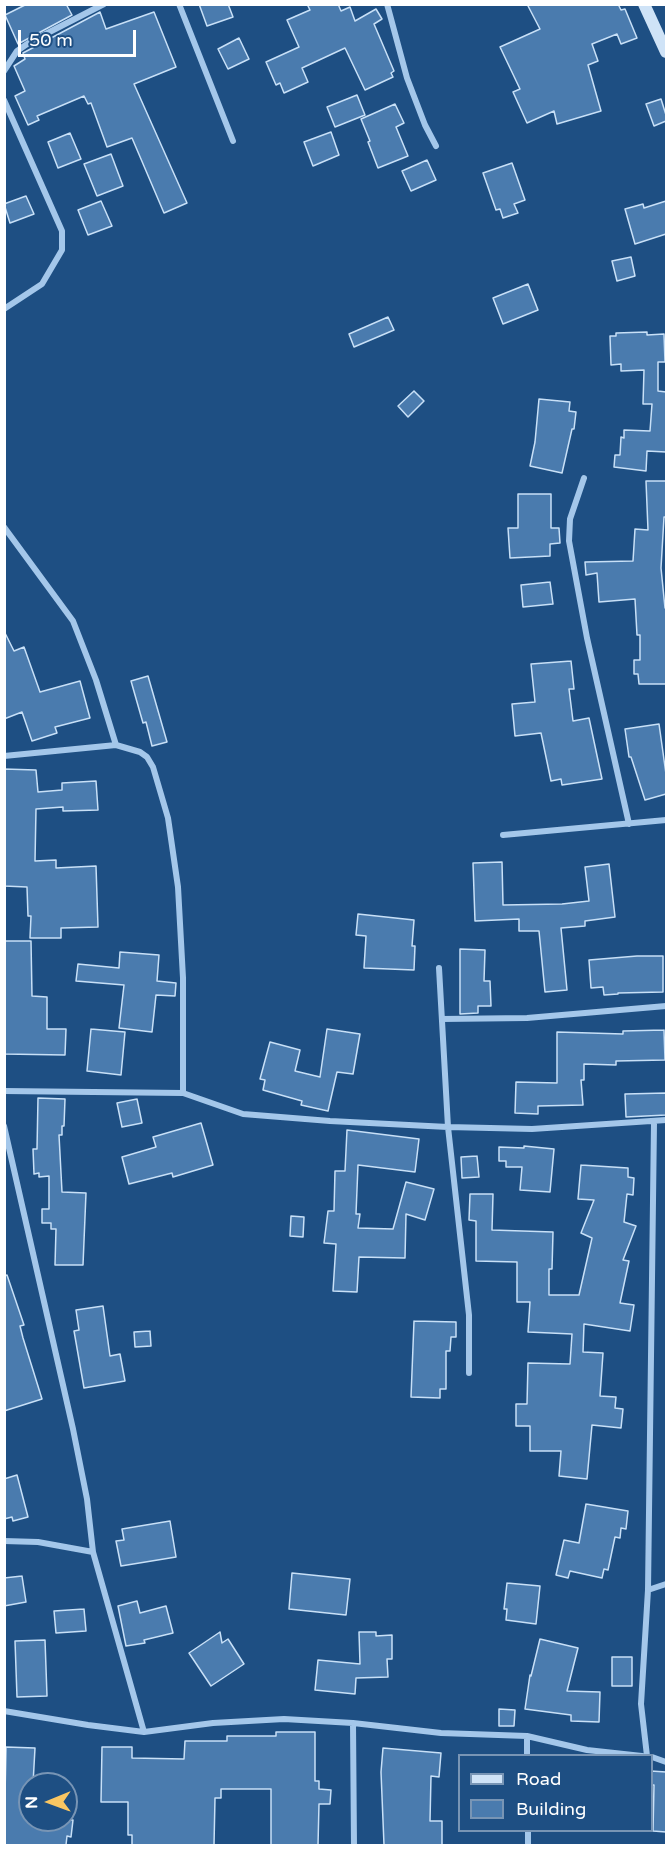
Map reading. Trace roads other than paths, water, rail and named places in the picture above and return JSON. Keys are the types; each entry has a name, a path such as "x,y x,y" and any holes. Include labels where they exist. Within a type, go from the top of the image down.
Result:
{"street":[{"path":"4,71 17,51 30,42 104,4"},
{"path":"179,4 233,141"},
{"path":"387,4 407,78 425,126 436,146"},
{"path":"645,5 666,52"},
{"path":"4,100 62,231 62,250 42,284 4,309"},
{"path":"584,478 570,519 569,541 586,638 629,824"},
{"path":"4,526 73,621 96,680 116,745"},
{"path":"4,756 116,745 140,752 147,757 153,767 168,819 177,886 182,966 183,1093"},
{"path":"503,835 666,820"},
{"path":"439,968 448,1127 469,1315 469,1373"},
{"path":"442,1019 527,1018 666,1006"},
{"path":"4,1092 183,1093 243,1114 448,1127 532,1129 586,1124 654,1123 666,1120"},
{"path":"649,1754 640,1704 648,1590 654,1123"},
{"path":"4,1126 73,1429 87,1499 93,1552 144,1732"},
{"path":"4,1541 38,1542 93,1552"},
{"path":"648,1590 666,1584"},
{"path":"4,1711 144,1732 213,1723 284,1719 352,1723 441,1733 527,1736 587,1750 631,1754"},
{"path":"352,1723 354,1845"},
{"path":"527,1736 527,1754"}]}
